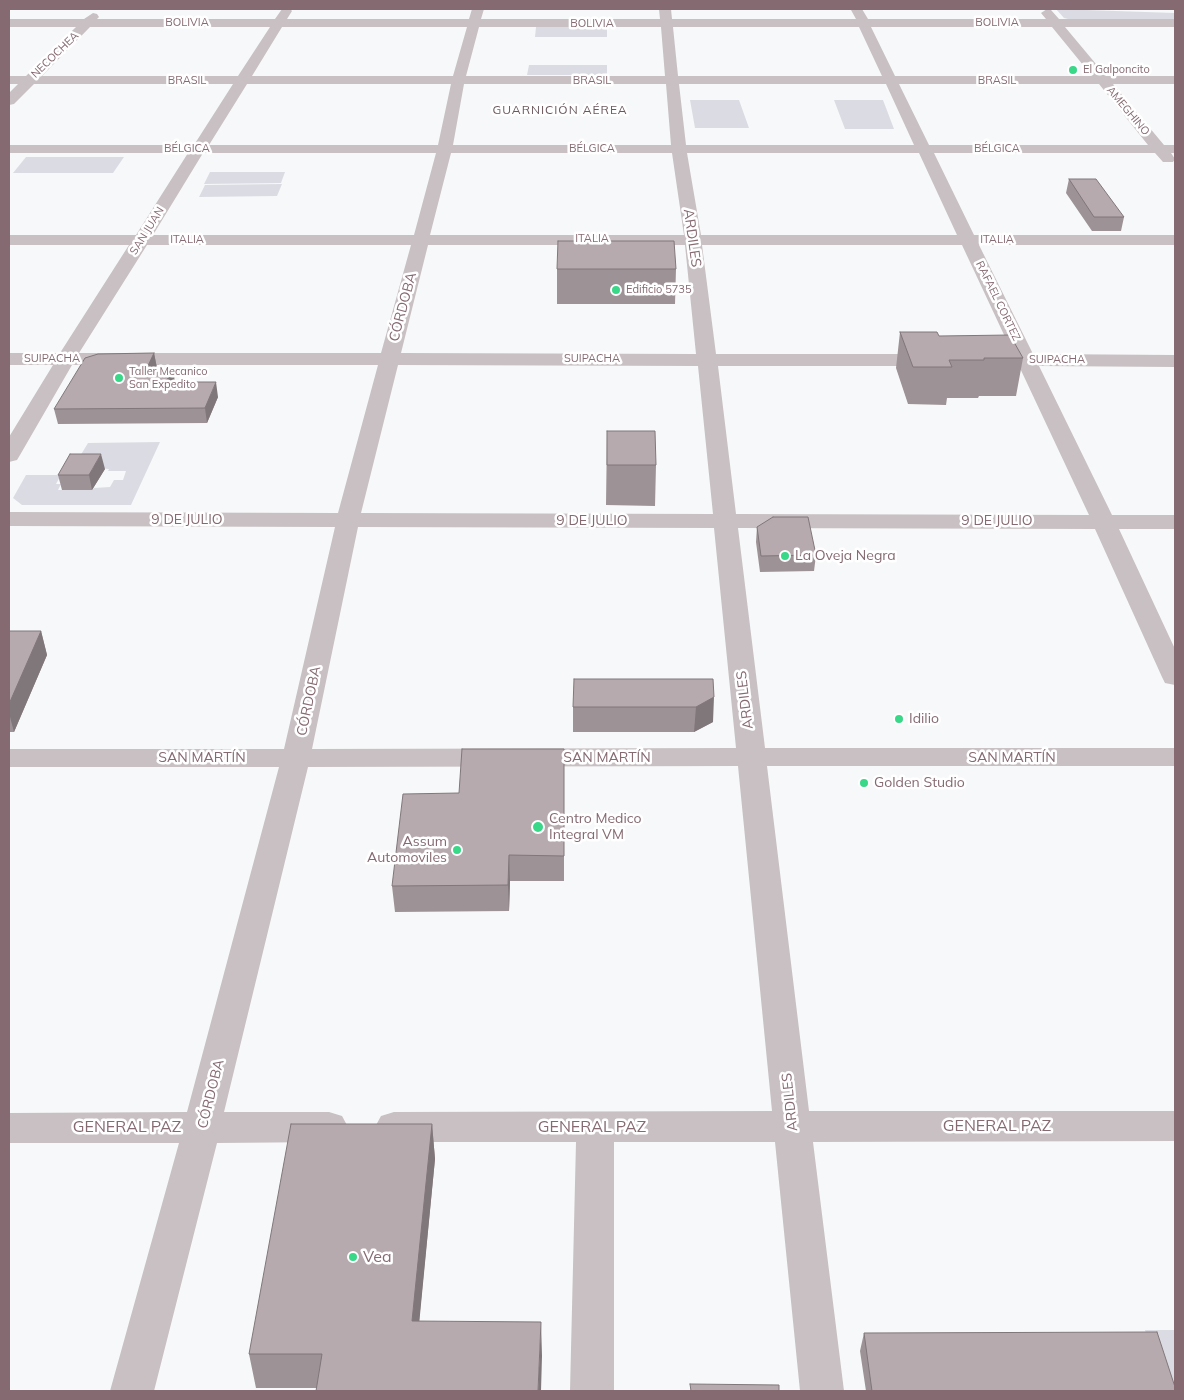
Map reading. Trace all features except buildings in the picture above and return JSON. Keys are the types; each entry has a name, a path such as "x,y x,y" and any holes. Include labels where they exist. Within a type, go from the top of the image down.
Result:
{"street":[{"name":"NECOCHEA","path":"9,101 101,9"},
{"name":"SAN JUAN","path":"9,455 66,359 288,9"},
{"name":"AMEGHINO","path":"1043,9 1175,168"},
{"path":"1146,11 1175,12"},
{"name":"BOLIVIA","path":"9,23 278,24 476,16 860,16 1055,23 1175,23"},
{"name":"CÓRDOBA","path":"132,1391 202,1127 296,758 348,520 444,150 458,81 476,16"},
{"name":"ARDILES","path":"666,16 679,148 693,239 707,360 822,1391"},
{"name":"RAFAEL CORTEZ","path":"860,16 1104,522 1175,677"},
{"name":"BRASIL","path":"9,80 1175,80"},
{"name":"BÉLGICA","path":"9,150 1175,149"},
{"name":"ITALIA","path":"9,240 1175,240"},
{"name":"SUIPACHA","path":"9,359 1175,360"},
{"name":"9 DE JULIO","path":"9,519 1175,522"},
{"name":"SAN MARTÍN","path":"9,758 1175,757"},
{"name":"GENERAL PAZ","path":"9,1128 1175,1126"},
{"path":"592,1391 595,1127"}],"shaded area":[{"path":"1056,9 1175,13 1175,21 1076,21 1064,18"},
{"path":"536,27 607,27 607,37 535,37"},
{"path":"529,65 607,65 607,75 527,75"},
{"path":"690,100 739,100 749,128 695,128"},
{"path":"834,100 883,100 894,129 845,129"},
{"path":"26,157 124,157 113,173 13,173"},
{"path":"210,172 285,172 281,183 204,184"},
{"path":"282,184 277,196 199,197 205,185"},
{"path":"160,442 131,505 22,505 13,498 26,475 61,475 56,484 61,484 58,490 92,490 94,488 110,487 114,480 123,480 126,471 108,471 109,469 74,466 88,443"},
{"path":"1145,1330 1175,1330 1175,1391 1150,1349"}],"place":[{"name":"El Galponcito","path":"1073,70"},
{"name":"Edificio 5735","path":"616,290"},
{"name":"Taller Mecanico San Expedito","path":"119,378"},
{"name":"La Oveja Negra","path":"785,556"},
{"name":"Idilio","path":"899,719"},
{"name":"Golden Studio","path":"864,783"},
{"name":"Centro Medico Integral VM","path":"538,827"},
{"name":"Assum Automoviles","path":"457,850"},
{"name":"Vea","path":"353,1257"}],"district":[{"name":"GUARNICIÓN AÉREA","path":"560,110"}]}
